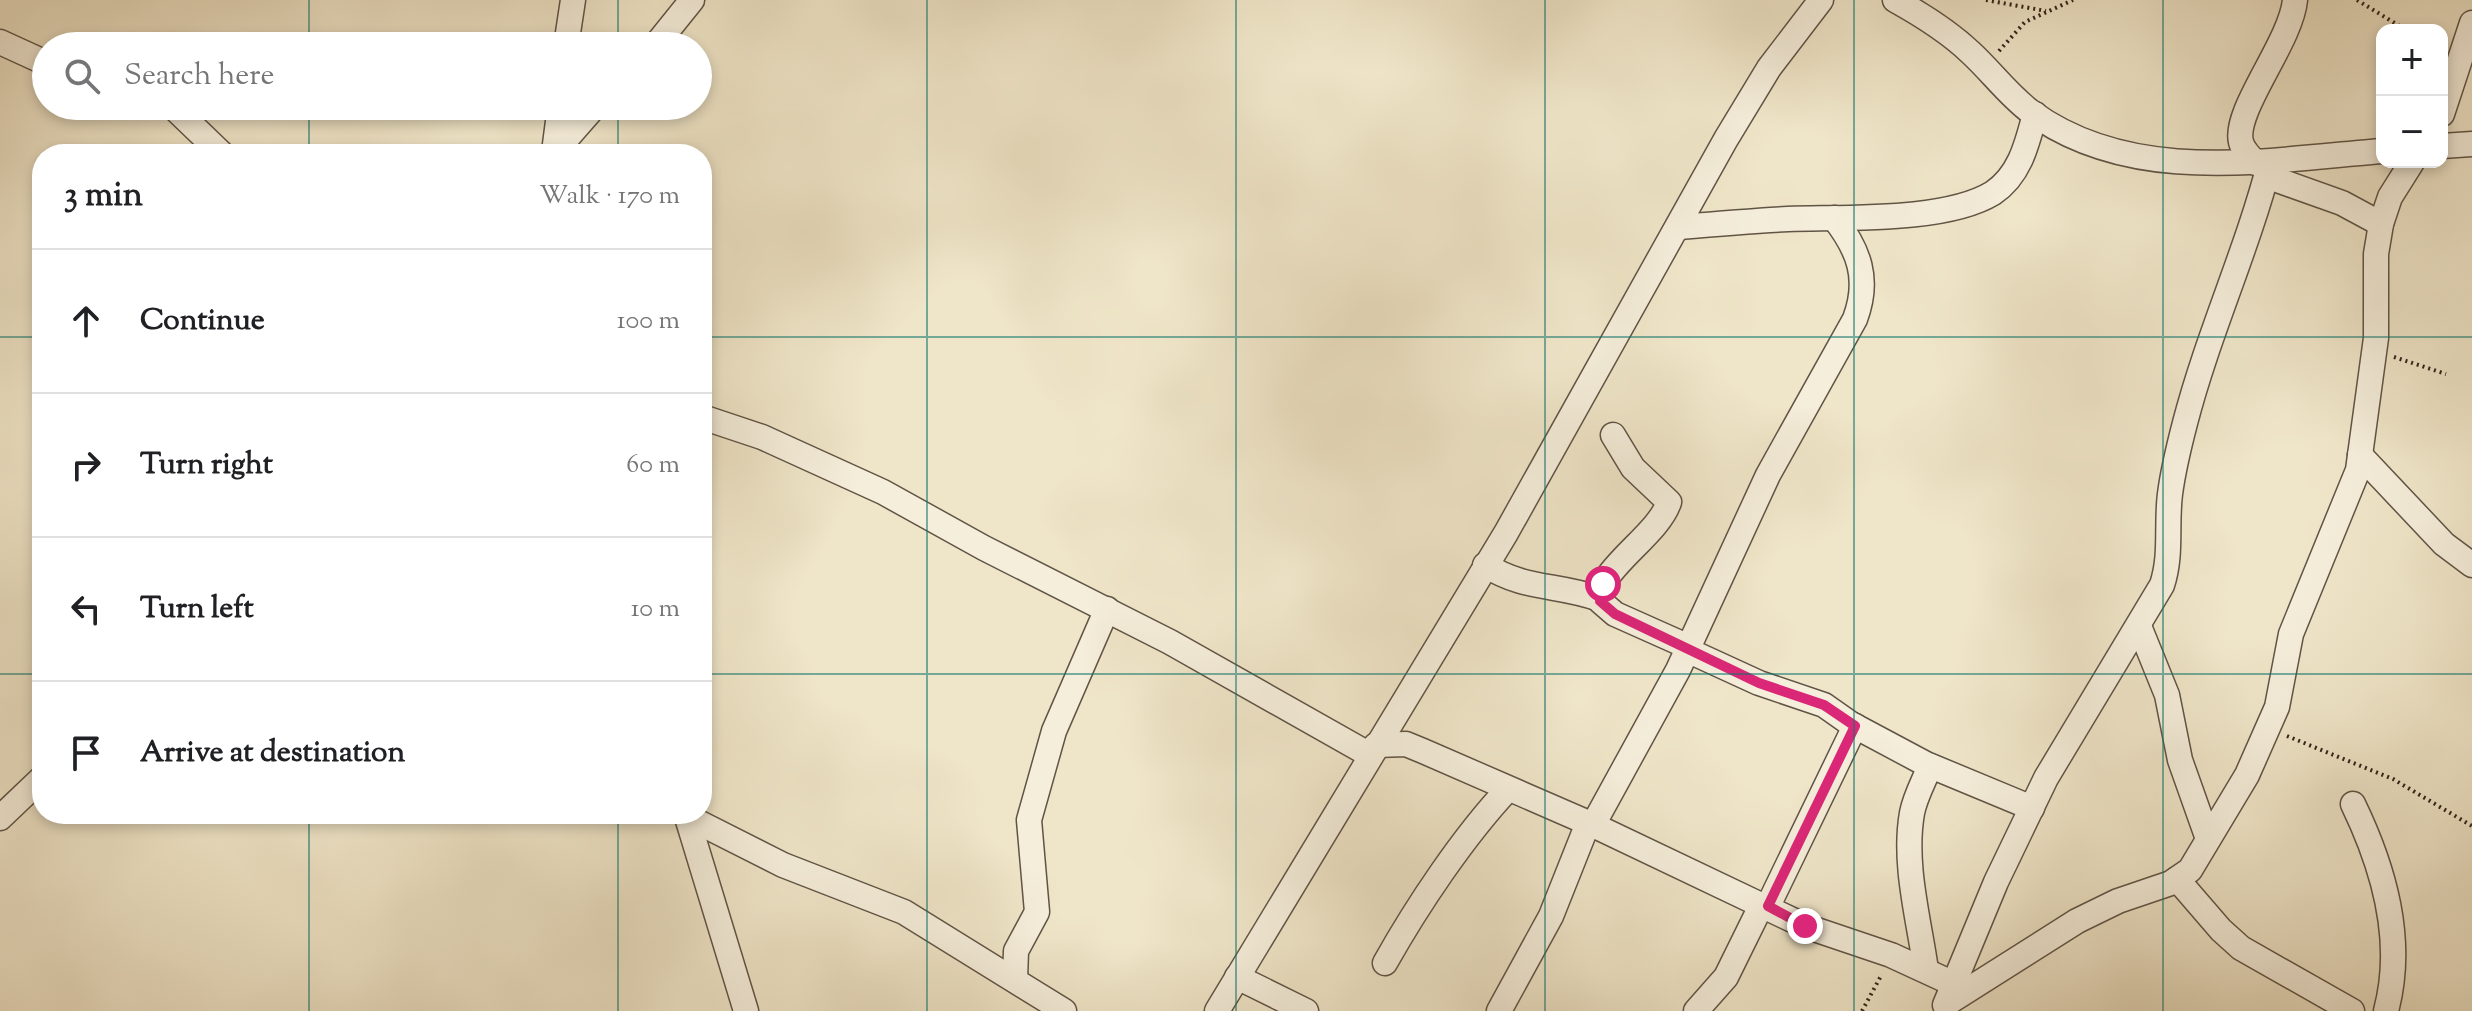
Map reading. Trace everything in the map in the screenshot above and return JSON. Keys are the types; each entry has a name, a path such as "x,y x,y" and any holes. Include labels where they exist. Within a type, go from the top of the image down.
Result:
{"street":[{"path":"568,32 573,0"},
{"path":"666,32 692,0"},
{"path":"1217,1011 1485,565 1769,68 1821,0"},
{"path":"1895,0 1932,21 2035,114 2069,134 2133,156 2186,163 2264,167 2376,152"},
{"path":"2295,0 2287,34 2256,91 2241,127 2241,142 2264,167 2381,224"},
{"path":"2448,96 2472,23"},
{"path":"0,42 32,57"},
{"path":"1679,227 1928,212 1970,204 1994,192 2012,175 2024,153 2035,114"},
{"path":"187,120 212,144"},
{"path":"554,144 558,120"},
{"path":"562,144 583,120"},
{"path":"2448,146 2472,144"},
{"path":"1947,1000 2032,808 2102,682 2139,626 2167,568 2170,494 2185,422 2222,304 2254,224 2264,167"},
{"path":"1947,1000 2077,921 2177,879 2190,870 2247,775 2270,728 2291,634 2344,509 2360,455 2375,347 2376,254 2381,224 2390,197 2408,168"},
{"path":"1499,1011 1551,916 1591,824 1688,649 1768,475 1839,350 1861,304 1864,283 1859,259 1834,218"},
{"path":"712,420 762,437 850,476 1373,750 1406,744 1591,824 1805,926 1926,970"},
{"path":"1600,599 1603,584 1654,529 1669,502 1633,468 1613,435"},
{"path":"2360,455 2444,544 2472,565"},
{"path":"1485,565 1521,584 1565,588 1600,599 1615,614 1759,683 1824,705 1855,726 1930,766 2032,808"},
{"path":"1015,979 1016,951 1037,912 1029,853 1029,820 1054,731 1107,609"},
{"path":"2139,626 2163,680 2186,780 2208,839"},
{"path":"1696,1011 1726,977 1855,726"},
{"path":"1930,766 1916,799 1911,830 1912,873 1926,970 1947,1000"},
{"path":"0,818 32,788"},
{"path":"1385,963 1406,924 1476,824 1508,789"},
{"path":"2353,804 2377,855 2386,895 2394,949 2394,983 2386,1011"},
{"path":"689,824 746,1011"},
{"path":"703,824 783,865 904,912 1064,1011"},
{"path":"2177,879 2221,930 2241,948 2352,1011"},
{"path":"1237,977 1306,1011"}],"path":[{"path":"1986,0 2047,11"},
{"path":"1988,71 2016,29 2073,0"},
{"path":"2357,0 2396,24"},
{"path":"2375,347 2414,366 2446,374"},
{"path":"2270,728 2393,779 2472,826"},
{"path":"1862,1011 1891,955"}],"route":[{"path":"1603,584 1600,601 1615,614 1759,683 1824,705 1855,726 1768,906 1805,926"}]}
